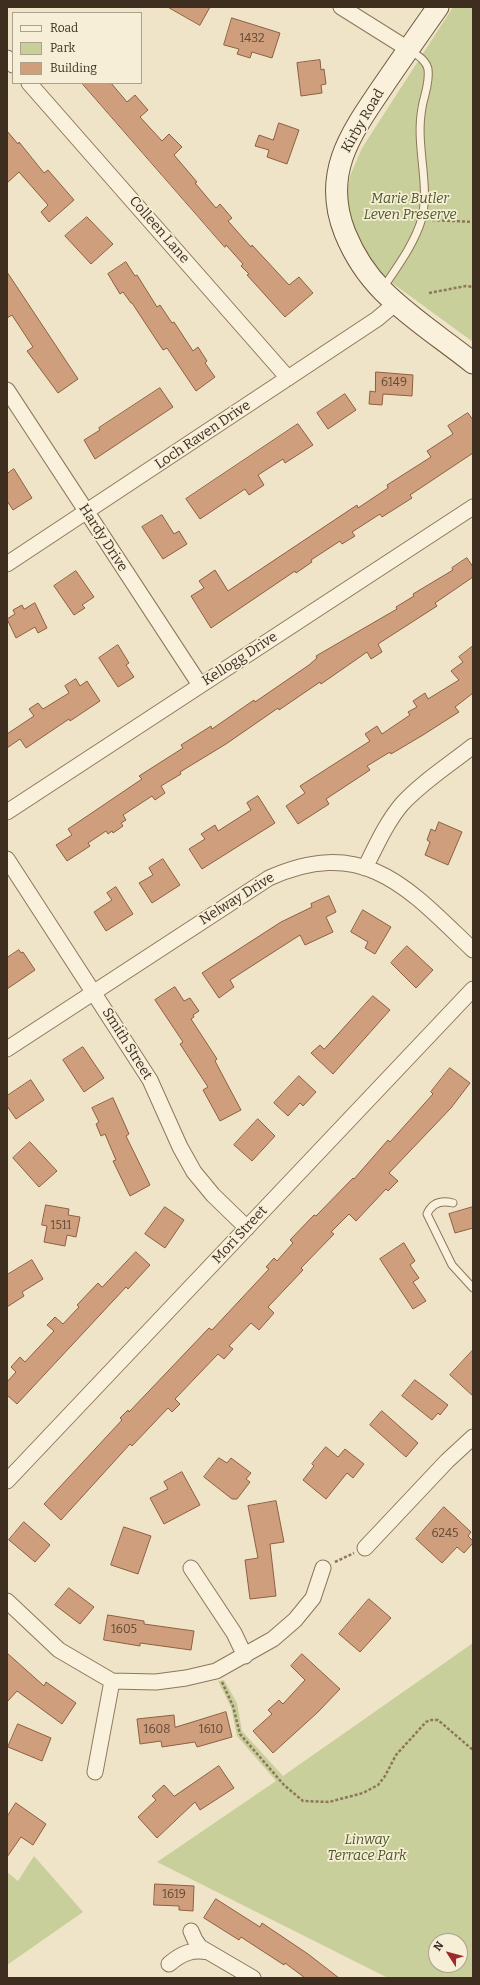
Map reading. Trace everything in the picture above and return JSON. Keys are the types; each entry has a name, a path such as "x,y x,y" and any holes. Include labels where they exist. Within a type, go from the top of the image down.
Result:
{"main road":[{"name":"Kirby Road","path":"438,7 360,120 338,166 336,185 338,210 350,245 362,267 389,296 473,363"}],"street":[{"path":"340,7 408,49"},
{"name":"Colleen Lane","path":"30,84 288,378"},
{"name":"Loch Raven Drive","path":"7,564 377,319 389,296"},
{"name":"Hardy Drive","path":"7,390 200,685"},
{"name":"Kellogg Drive","path":"7,812 473,507"},
{"path":"365,868 387,825 401,805 418,788 473,746"},
{"name":"Smith Street","path":"7,859 150,1080 180,1147 194,1172 212,1195 247,1228"},
{"name":"Nelway Drive","path":"7,1049 269,878 288,869 307,864 328,863 365,868 395,881 414,894 473,950"},
{"name":"Mori Street","path":"7,1481 473,989"},
{"path":"365,1548 447,1461 473,1437"},
{"path":"191,1568 234,1633 245,1656"},
{"path":"7,1601 59,1650 112,1681 156,1682 186,1678 216,1671 273,1639 295,1620 313,1598 323,1568"},
{"path":"95,1772 112,1681"},
{"path":"191,1931 194,1940 200,1947 253,1978"},
{"path":"169,1964 187,1952 198,1950 208,1952"}],"lane":[{"path":"389,296 403,257 421,219 424,187 420,133 422,109 428,85 428,70 424,61 408,49"},
{"path":"453,1203 446,1201 435,1204 427,1214 452,1264 473,1288"}],"path":[{"path":"421,219 473,222"},
{"path":"429,293 466,286 473,287"},
{"path":"216,1671 233,1706 240,1734 284,1785 303,1801 329,1802 363,1793 378,1785 385,1776 396,1755 426,1722 430,1720 438,1720 473,1750"}],"green space":[{"name":"Marie Butler Leven Preserve","path":"453,7 473,7 473,342 373,269 351,230 346,200 350,176 362,148"},
{"name":"Linway Terrace Park","path":"473,1643 473,1978 388,1978 157,1862 276,1781 237,1736 231,1707 218,1681 224,1680 237,1703 242,1731 283,1776"},
{"path":"34,1856 83,1912 7,1965 7,1872 18,1881"}],"building":[{"path":"168,7 210,7 200,25"},
{"path":"232,18 280,33 272,58 252,52 250,58 237,54 239,49 224,45"},
{"path":"320,60 321,70 324,69 326,84 321,85 322,93 301,96 297,63"},
{"path":"83,84 112,84 127,102 135,95 148,110 140,117 162,141 169,134 182,147 174,155 197,182 195,183 216,208 220,204 232,218 228,221 251,247 252,245 289,285 299,277 313,293 285,317 247,275 249,274 241,266 243,264 226,245 225,247"},
{"path":"279,123 299,130 287,164 267,157 269,150 255,146 259,135 273,140"},
{"path":"7,131 18,144 19,142 44,173 48,170 74,200 49,222 41,212 48,205 19,172 7,183"},
{"path":"87,217 113,244 91,264 65,236"},
{"path":"126,262 135,276 137,275 157,307 160,305 172,323 174,322 193,351 198,347 207,361 205,363 215,377 196,391 167,348 163,350 132,303 123,292 120,294 108,274"},
{"path":"7,272 78,379 58,393 27,351 33,347 12,315 7,318"},
{"path":"376,372 413,375 412,396 383,394 382,405 369,404 370,391 375,392"},
{"path":"160,388 173,407 95,459 84,440 100,430 99,428"},
{"path":"345,394 356,410 328,429 317,413"},
{"path":"468,413 473,420 473,453 410,495 412,498 382,517 380,514 352,532 355,536 342,544 340,541 311,560 312,562 296,573 295,571 211,628 191,596 204,588 199,581 215,570 228,591 357,505 358,508 388,488 387,485 431,457 427,451 453,434 448,426"},
{"path":"298,424 313,445 285,463 283,459 258,475 264,485 249,495 245,489 200,519 186,499"},
{"path":"14,469 32,498 13,510 7,501 7,474"},
{"path":"162,515 174,534 179,531 187,544 163,559 142,527"},
{"path":"467,558 473,567 473,577 435,603 437,606 378,644 382,652 371,659 367,652 321,684 320,682 279,710 278,708 226,744 180,772 181,774 161,786 165,793 155,800 152,796 123,815 126,820 121,823 123,826 113,833 112,831 108,834 106,831 88,843 90,846 67,861 56,845 72,835 68,829 142,779 139,776 183,748 181,745 211,726 212,729 254,700 255,702 309,665 317,658 316,656 397,609 396,607 414,596 413,594 453,570 452,568"},
{"path":"76,571 94,597 82,605 85,608 74,615 54,586"},
{"path":"35,603 47,628 38,633 35,627 16,638 7,619 15,614 13,610 22,605 24,609"},
{"path":"118,645 129,663 126,665 134,677 118,687 99,658"},
{"path":"473,646 473,693 455,707 459,712 391,754 390,752 367,766 370,770 326,799 329,804 298,824 286,806 305,793 300,786 370,741 365,734 377,726 382,734 410,715 408,712 417,707 413,701 425,693 428,699 459,680 451,671 463,662 459,657"},
{"path":"76,679 80,686 87,681 100,701 70,721 69,719 26,748 20,739 7,748 7,734 34,716 29,709 38,703 43,709 69,693 65,686"},
{"path":"258,796 275,823 202,869 189,849 205,839 201,834 215,825 218,831 251,810 247,803"},
{"path":"439,822 462,832 448,865 425,855 430,842 427,840 431,829 435,831"},
{"path":"163,859 180,885 152,903 139,883 153,875 149,868"},
{"path":"116,887 133,914 106,931 94,912 112,900 107,893"},
{"path":"329,896 336,912 326,917 333,932 305,945 300,935 230,980 234,987 219,998 202,973 281,922 312,907 311,904"},
{"path":"363,910 391,927 375,954 365,948 368,942 351,932"},
{"path":"407,946 433,970 416,988 391,963"},
{"path":"19,950 21,953 23,952 35,970 7,989 7,958"},
{"path":"175,987 184,1001 190,998 199,1011 193,1015 194,1017 191,1019 217,1059 215,1061 241,1110 220,1121 203,1090 208,1087 180,1044 183,1042 155,1000"},
{"path":"373,996 390,1010 333,1074 311,1053 320,1045 324,1049"},
{"path":"83,1047 104,1078 84,1092 63,1060"},
{"path":"450,1068 470,1083 451,1108 389,1173 398,1181 388,1191 386,1189 356,1221 349,1214 331,1232 334,1234 301,1268 303,1270 268,1307 274,1313 259,1330 251,1323 229,1346 233,1349 224,1359 218,1354 175,1399 180,1404 172,1412 168,1408 132,1446 130,1444 61,1520 44,1504 122,1420 120,1418 128,1410 129,1412 209,1328 212,1330 269,1269 266,1267 274,1258 277,1261 293,1243 290,1240 314,1215 316,1216 353,1178 354,1179 388,1140 390,1142 433,1094 431,1092"},
{"path":"299,1076 316,1092 303,1106 300,1103 288,1116 274,1103"},
{"path":"31,1080 44,1100 16,1119 7,1106 7,1096"},
{"path":"113,1098 129,1134 126,1136 150,1185 130,1196 113,1161 116,1160 105,1134 101,1136 96,1124 99,1122 92,1108"},
{"path":"258,1119 275,1136 252,1161 234,1145"},
{"path":"30,1142 57,1171 39,1187 13,1158"},
{"path":"46,1205 69,1209 68,1215 80,1217 76,1237 67,1235 65,1246 44,1242 47,1226 42,1225"},
{"path":"165,1207 184,1220 165,1248 145,1234"},
{"path":"473,1207 473,1228 455,1233 449,1214"},
{"path":"404,1243 415,1261 410,1265 419,1278 413,1282 426,1301 413,1309 380,1259"},
{"path":"136,1252 150,1265 128,1289 126,1287 17,1404 7,1395 7,1382 16,1372 11,1367 20,1357 25,1362 54,1331 47,1325 55,1317 63,1324 79,1307 77,1305 98,1283 102,1287"},
{"path":"32,1260 43,1279 22,1292 24,1296 7,1307 7,1275"},
{"path":"473,1350 473,1396 450,1375"},
{"path":"415,1380 448,1405 440,1415 438,1413 432,1420 402,1396"},
{"path":"382,1411 418,1443 406,1457 370,1425"},
{"path":"326,1447 338,1457 345,1449 364,1464 353,1478 347,1473 326,1499 303,1480 314,1466 312,1464"},
{"path":"219,1458 227,1463 231,1458 251,1473 246,1479 250,1482 237,1499 232,1499 204,1477"},
{"path":"182,1472 200,1505 164,1524 150,1498 168,1489 164,1482"},
{"path":"276,1501 284,1542 270,1544 276,1596 250,1599 245,1560 258,1558 248,1506"},
{"path":"444,1507 471,1532 468,1536 473,1543 464,1553 457,1547 442,1563 416,1539"},
{"path":"24,1522 50,1545 35,1562 9,1540"},
{"path":"124,1527 151,1536 138,1574 111,1565"},
{"path":"69,1588 94,1607 80,1624 55,1605"},
{"path":"369,1599 391,1618 360,1652 339,1634"},
{"path":"108,1615 144,1621 144,1624 194,1631 191,1650 140,1643 140,1646 104,1640"},
{"path":"7,1653 44,1686 46,1682 76,1703 62,1724 17,1691 7,1702"},
{"path":"302,1654 340,1689 318,1712 273,1753 253,1731 272,1714 268,1710 279,1700 283,1704 305,1680 291,1666"},
{"path":"226,1712 232,1737 197,1747 195,1742 162,1747 161,1741 140,1744 137,1719 174,1715 175,1727"},
{"path":"18,1724 51,1738 42,1761 8,1747"},
{"path":"219,1766 234,1788 200,1810 195,1802 157,1838 138,1817 156,1800 152,1796 164,1785 174,1796"},
{"path":"16,1803 46,1824 33,1845 21,1837 7,1857 7,1817"},
{"path":"155,1884 194,1886 193,1911 179,1910 179,1906 154,1905"},
{"path":"216,1899 260,1927 262,1923 308,1954 339,1978 305,1978 285,1963 284,1965 241,1937 239,1940 204,1918"}]}
